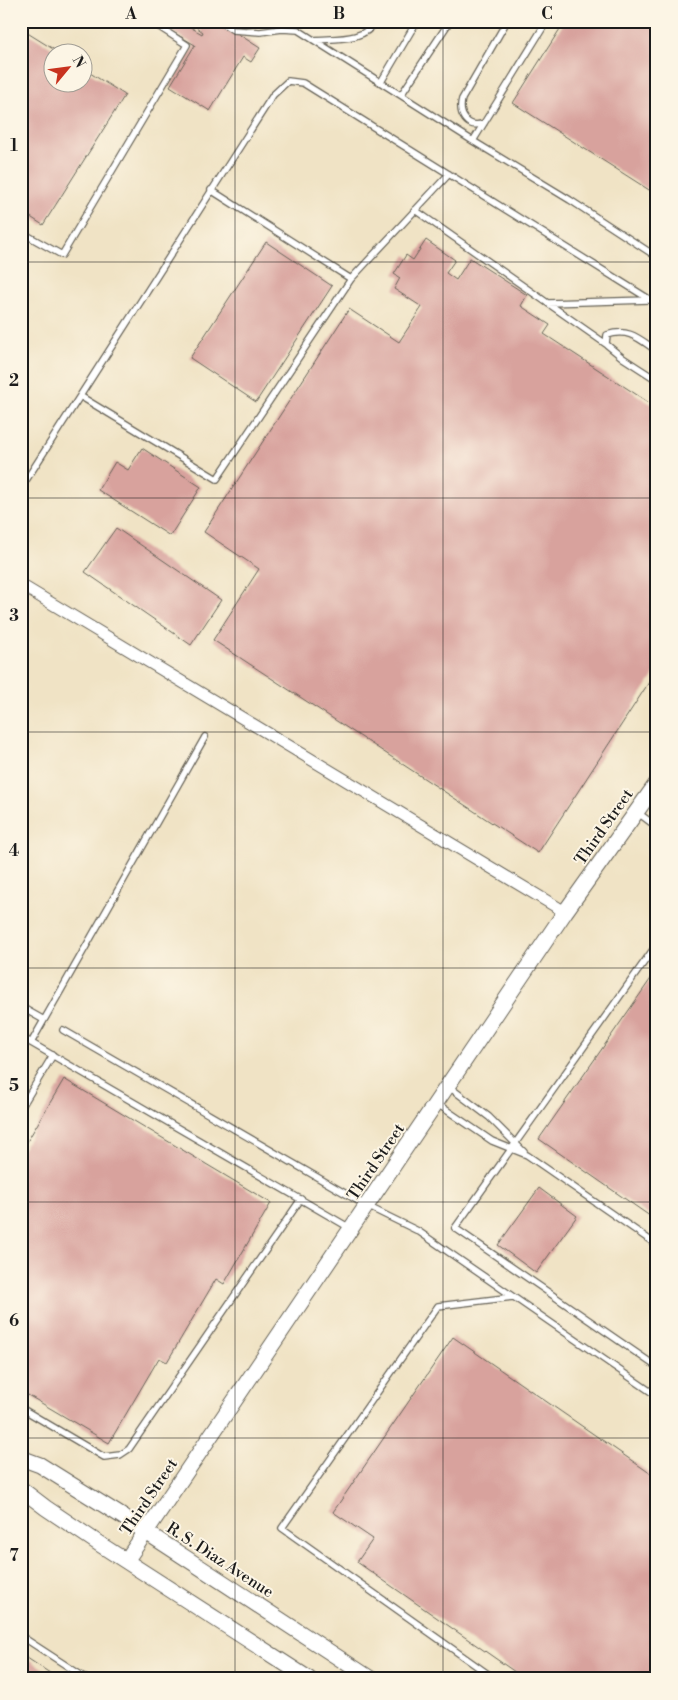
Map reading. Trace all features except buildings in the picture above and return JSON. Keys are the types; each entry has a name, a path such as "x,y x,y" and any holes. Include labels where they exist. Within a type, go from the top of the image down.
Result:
{"street":[{"path":"21,585 565,912"},
{"name":"Third Street","path":"126,1561 565,912 657,783"},
{"name":"R. S. Diaz Avenue","path":"21,1458 40,1465 371,1679"},
{"path":"21,1489 46,1508 126,1561 309,1679"}],"lane":[{"path":"21,232 62,255 67,247 188,45 150,21"},
{"path":"219,21 233,30 260,32 282,29 298,30 570,200 657,257"},
{"path":"314,40 348,38 362,34 372,28 376,21"},
{"path":"381,82 417,21"},
{"path":"401,95 450,21"},
{"path":"484,123 479,125 467,122 463,117 462,99 507,21"},
{"path":"473,141 547,21"},
{"path":"21,488 273,95 288,81 303,84 657,304"},
{"path":"80,396 217,479 350,280 449,174"},
{"path":"211,190 350,280"},
{"path":"415,210 657,380"},
{"path":"548,303 649,300"},
{"path":"606,344 607,335 624,332 632,334 657,351"},
{"path":"31,1042 205,737"},
{"path":"636,812 657,827"},
{"path":"657,944 455,1228 657,1367"},
{"path":"21,1007 44,1020"},
{"path":"63,1030 367,1206 418,1231 657,1396"},
{"path":"21,1037 352,1229"},
{"path":"21,1108 53,1056"},
{"path":"448,1086 489,1117 513,1146 657,1245"},
{"path":"436,1103 492,1141 513,1146"},
{"path":"21,1408 104,1457 120,1455 129,1450 301,1199"},
{"path":"495,1679 282,1528 438,1306 513,1298"},
{"path":"21,1636 87,1679"}]}
